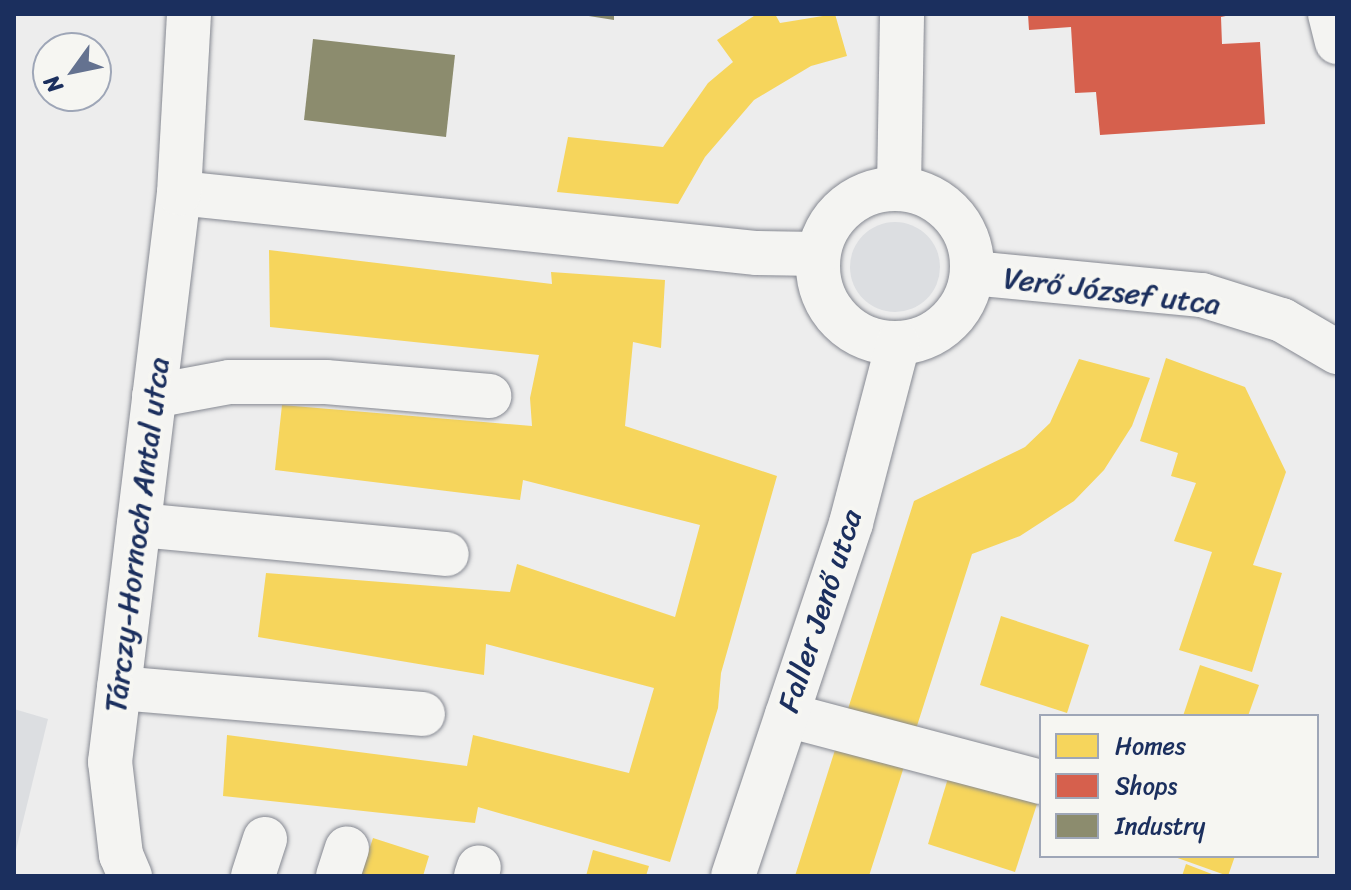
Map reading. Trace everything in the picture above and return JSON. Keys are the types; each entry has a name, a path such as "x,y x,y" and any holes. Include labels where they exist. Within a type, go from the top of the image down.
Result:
{"street":[{"name":"Tárczy-Hornoch Antal utca","path":"130,876 121,855 110,762 179,193 189,14"},
{"path":"899,188 902,14"},
{"path":"1330,14 1337,42"},
{"path":"899,188 945,207 970,248 972,273 956,314 940,330 898,344 854,332 837,317 817,276 818,254 838,213 877,190 899,188"},
{"path":"179,193 757,253 818,254"},
{"name":"Verő József utca","path":"972,273 1202,295 1282,320 1337,352"},
{"name":"Faller Jenő utca","path":"733,876 851,523 898,344"},
{"path":"154,396 243,382 326,382 489,396"},
{"path":"139,525 447,554"},
{"path":"119,688 423,714"},
{"path":"787,715 1039,781"}],"shaded area":[{"path":"895,222 912,226 927,235 936,250 940,267 936,284 927,299 912,308 895,312 878,308 863,299 854,284 850,267 854,250 863,235 878,226"},
{"path":"14,709 48,719 14,858"}],"building: Homes":[{"path":"757,14 775,14 780,23 835,14 847,56 811,66 754,100 705,157 678,204 557,192 568,137 663,147 708,83 733,62 717,40"},
{"path":"269,250 552,284 551,272 665,280 661,348 633,342 625,426 777,476 721,673 718,708 670,862 478,807 475,823 223,796 227,735 467,766 473,735 629,773 654,688 486,644 484,675 258,637 266,573 510,592 517,564 675,617 700,525 523,480 520,500 275,470 282,405 532,426 530,398 539,355 270,327"},
{"path":"1166,358 1245,387 1286,472 1253,565 1282,573 1252,672 1179,650 1212,552 1174,541 1196,483 1171,476 1178,453 1140,441"},
{"path":"1079,359 1150,378 1132,426 1104,470 1074,501 1020,536 972,554 869,876 795,876 914,501 1025,447 1050,423"},
{"path":"1001,616 1089,645 1067,713 980,685"},
{"path":"1200,665 1259,685 1249,714 1184,714"},
{"path":"949,775 1037,804 1015,872 928,844"},
{"path":"373,838 429,856 423,876 355,876 362,871"},
{"path":"593,850 649,866 646,876 586,876"},
{"path":"1178,858 1234,858 1228,876"},
{"path":"1186,864 1217,876 1182,876"}],"building: Shops":[{"path":"1028,14 1235,14 1221,17 1222,44 1260,42 1265,124 1100,135 1096,92 1075,93 1071,27 1029,30"}],"building: Industry":[{"path":"576,14 614,14 614,20"},
{"path":"313,39 455,55 446,137 304,120"}]}
